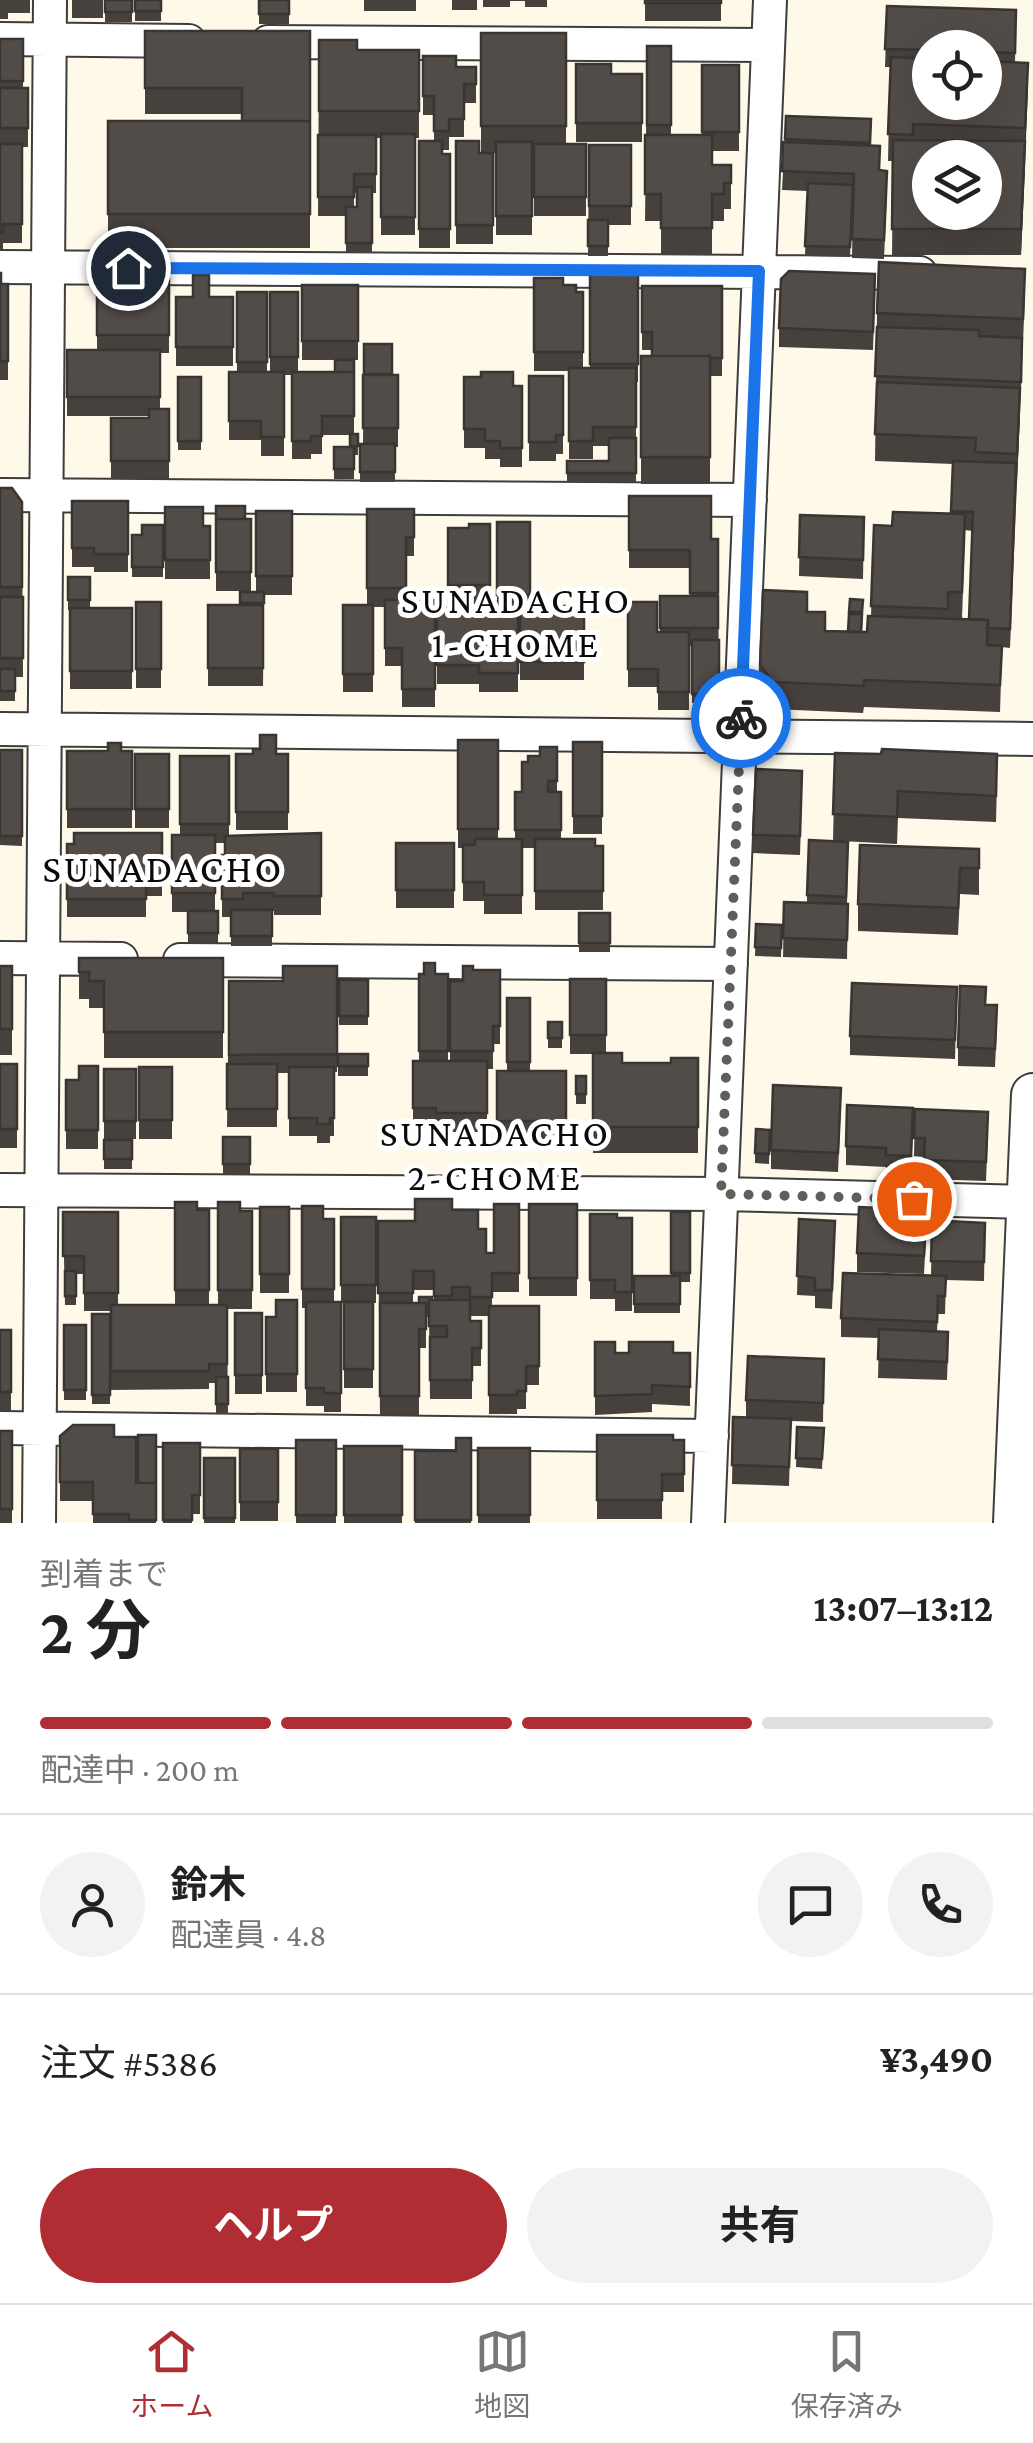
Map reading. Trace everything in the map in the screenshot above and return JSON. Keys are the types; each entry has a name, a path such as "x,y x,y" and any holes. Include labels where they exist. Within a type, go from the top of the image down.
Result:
{"street":[{"path":"39,1523 50,0"},
{"path":"708,1523 770,0"},
{"path":"0,40 768,46"},
{"path":"0,267 955,274"},
{"path":"0,495 750,500"},
{"path":"0,729 1033,739"},
{"path":"0,958 731,964"},
{"path":"1015,1523 1033,1094"},
{"path":"0,1190 721,1194 1029,1202"},
{"path":"0,1428 712,1436"}],"building":[{"path":"105,0 132,0 132,12 105,12"},
{"path":"135,0 161,0 161,11 135,11"},
{"path":"259,0 289,0 289,14 259,14"},
{"path":"721,0 721,3 645,3"},
{"path":"887,6 1016,10 1015,53 1002,53 1002,30 912,30 912,50 885,49"},
{"path":"145,31 310,31 310,121 242,121 242,88 145,88"},
{"path":"481,33 566,33 566,126 481,126"},
{"path":"0,39 23,39 23,81 0,81"},
{"path":"319,40 357,40 357,50 419,50 419,111 319,111"},
{"path":"647,46 671,46 671,125 647,125"},
{"path":"423,56 456,56 456,67 476,67 476,84 464,84 464,119 449,119 449,131 434,131 434,96 423,96"},
{"path":"891,57 912,58 912,120 1002,120 1002,62 1028,63 1025,128 913,124 913,135 888,134"},
{"path":"576,64 611,64 611,74 642,74 642,123 576,123"},
{"path":"702,65 739,65 739,132 702,132"},
{"path":"0,88 28,88 28,128 0,128"},
{"path":"786,116 871,119 870,143 785,139"},
{"path":"108,121 310,121 310,214 108,214"},
{"path":"381,134 415,134 415,217 381,217"},
{"path":"318,135 376,135 376,174 354,174 354,197 318,197"},
{"path":"645,135 712,135 712,165 731,165 731,183 724,183 724,194 712,194 712,228 661,228 661,194 645,194"},
{"path":"893,140 912,140 912,229 892,229"},
{"path":"419,141 442,141 442,154 450,154 450,229 419,229"},
{"path":"456,141 479,141 479,153 493,153 493,225 456,225"},
{"path":"1002,141 1025,141 1021,229 1002,229"},
{"path":"496,142 532,142 532,216 496,216"},
{"path":"783,142 880,146 879,170 887,171 884,240 852,239 854,174 782,171"},
{"path":"0,144 22,144 22,224 3,224 3,232 0,232"},
{"path":"534,144 586,144 586,197 534,197"},
{"path":"589,145 631,145 631,206 589,206"},
{"path":"808,183 853,185 850,247 805,246"},
{"path":"357,187 372,187 372,243 346,243 346,207 357,207"},
{"path":"588,220 608,220 608,246 588,246"},
{"path":"879,262 1025,269 1023,319 877,313"},
{"path":"590,268 638,268 638,364 590,364"},
{"path":"105,270 143,270 143,278 169,278 169,335 97,335 97,278 105,278"},
{"path":"789,271 875,274 873,332 779,328 781,279"},
{"path":"0,273 1,284 8,284 8,361 0,361"},
{"path":"193,275 209,275 209,297 233,297 233,347 176,347 176,297 193,297"},
{"path":"534,278 563,278 563,285 576,285 576,292 583,292 583,352 534,352"},
{"path":"302,285 358,285 358,341 302,341"},
{"path":"642,286 722,286 722,358 652,356 652,332 642,332"},
{"path":"237,292 267,292 267,362 237,362"},
{"path":"270,292 298,292 298,357 270,357"},
{"path":"877,327 979,330 979,336 1022,338 1021,382 875,376"},
{"path":"364,344 392,344 392,374 364,374"},
{"path":"67,350 160,350 160,397 67,397"},
{"path":"641,356 710,356 710,457 641,457"},
{"path":"335,360 354,360 354,372 335,372"},
{"path":"569,368 636,368 636,427 593,427 593,441 569,441"},
{"path":"229,372 284,372 284,437 261,437 261,421 229,421"},
{"path":"292,372 354,372 354,416 322,416 322,436 311,436 311,441 292,441"},
{"path":"481,372 513,372 513,386 522,386 522,448 500,448 500,441 485,441 485,429 464,429 464,377 481,377"},
{"path":"363,375 398,375 398,428 363,428"},
{"path":"529,376 563,376 563,435 556,435 556,442 529,442"},
{"path":"178,377 201,377 201,441 178,441"},
{"path":"877,382 1020,388 1017,454 975,452 976,438 875,434"},
{"path":"149,409 169,409 169,461 111,461 111,418 149,418"},
{"path":"350,434 358,434 358,446 350,446"},
{"path":"609,438 636,438 636,473 567,473 567,461 609,461"},
{"path":"360,444 395,444 395,472 360,472"},
{"path":"334,447 354,447 354,469 334,469"},
{"path":"953,461 1016,463 1010,629 987,628 988,620 969,619 973,512 951,511"},
{"path":"0,488 12,488 22,502 22,587 0,587"},
{"path":"629,496 711,496 711,539 718,539 718,593 690,593 690,550 629,550"},
{"path":"72,501 128,501 128,554 94,554 94,548 72,548"},
{"path":"216,506 245,506 245,519 216,519"},
{"path":"165,507 203,507 203,526 210,526 210,560 165,560"},
{"path":"367,509 414,509 414,537 406,537 406,588 367,588"},
{"path":"256,511 292,511 292,576 256,576"},
{"path":"893,512 965,514 962,592 948,592 948,609 871,606 874,525 892,526"},
{"path":"800,515 864,517 863,560 799,557"},
{"path":"216,519 251,519 251,572 216,572"},
{"path":"497,522 530,522 530,595 497,595"},
{"path":"469,524 490,524 490,585 448,585 448,528 469,528"},
{"path":"142,525 163,525 163,567 132,567 132,535 142,535"},
{"path":"68,577 90,577 90,600 68,600"},
{"path":"763,590 807,592 807,612 825,612 825,631 867,632 868,616 988,620 987,645 1002,646 1000,685 864,680 863,686 773,682 760,665"},
{"path":"240,592 264,592 264,603 240,603"},
{"path":"660,596 718,596 718,628 660,628"},
{"path":"0,597 23,597 23,658 0,658"},
{"path":"850,599 863,600 862,612 849,612"},
{"path":"385,600 435,600 435,689 402,689 402,648 385,648"},
{"path":"449,601 469,601 469,608 479,608 479,602 518,602 518,673 479,673 479,665 437,665 437,608 449,608"},
{"path":"136,602 161,602 161,669 136,669"},
{"path":"628,602 657,602 657,632 689,632 689,692 658,692 658,669 628,669"},
{"path":"208,605 263,605 263,668 208,668"},
{"path":"343,605 373,605 373,674 343,674"},
{"path":"520,606 584,606 584,662 520,662"},
{"path":"70,608 132,608 132,671 70,671"},
{"path":"849,614 862,614 861,632 848,632"},
{"path":"692,640 719,640 719,694 692,694"},
{"path":"0,669 15,669 15,691 0,691"},
{"path":"260,735 276,735 276,754 288,754 288,812 236,812 236,754 253,754 253,749 260,749"},
{"path":"458,740 498,740 498,829 458,829"},
{"path":"573,742 602,742 602,816 573,816"},
{"path":"108,743 121,743 121,751 132,751 132,809 67,809 67,751 108,751"},
{"path":"540,747 557,747 557,781 548,781 548,792 561,792 561,830 515,830 515,792 522,792 522,762 528,762 528,756 540,756"},
{"path":"882,749 997,754 996,796 898,791 897,817 833,814 835,753 881,754"},
{"path":"0,750 22,750 22,836 0,836"},
{"path":"135,754 169,754 169,809 135,809"},
{"path":"180,756 229,756 229,824 180,824"},
{"path":"756,769 802,771 800,836 753,835"},
{"path":"74,833 162,833 162,878 146,878 146,899 67,899 67,844 74,844"},
{"path":"321,833 321,896 243,893 243,899 222,899 225,836"},
{"path":"172,835 215,835 215,893 172,893"},
{"path":"475,839 522,839 522,895 484,895 484,882 463,882 463,845 475,845"},
{"path":"535,839 595,839 595,846 603,846 603,891 535,891"},
{"path":"809,840 848,842 846,897 807,895"},
{"path":"396,843 454,843 454,890 396,890"},
{"path":"860,845 979,849 979,868 960,868 958,908 858,904"},
{"path":"784,902 848,904 847,940 783,938"},
{"path":"231,910 272,910 272,936 231,936"},
{"path":"188,911 218,911 218,933 188,933"},
{"path":"579,913 610,913 610,943 579,943"},
{"path":"756,924 782,925 781,948 755,947"},
{"path":"79,958 223,958 223,1032 104,1032 104,981 89,981 89,972 79,972"},
{"path":"424,963 435,963 435,974 448,974 448,1051 419,1051 419,974 424,974"},
{"path":"0,966 12,966 12,1029 0,1029"},
{"path":"283,966 337,966 337,1054 229,1055 229,981 283,981"},
{"path":"463,966 500,970 500,1026 493,1026 493,1051 450,1051 450,981 463,981"},
{"path":"570,979 606,979 606,1035 570,1035"},
{"path":"339,980 368,980 368,1016 339,1016"},
{"path":"852,983 957,987 955,1040 850,1036"},
{"path":"960,986 986,987 985,1005 997,1005 995,1049 958,1047"},
{"path":"507,998 530,998 530,1062 507,1062"},
{"path":"548,1022 562,1022 562,1038 548,1038"},
{"path":"593,1053 622,1053 622,1063 671,1063 671,1058 698,1058 698,1127 593,1127"},
{"path":"338,1054 368,1054 368,1066 338,1066"},
{"path":"413,1061 487,1061 487,1113 436,1113 436,1108 413,1108"},
{"path":"0,1064 17,1064 17,1129 0,1129"},
{"path":"227,1064 277,1064 277,1109 227,1109"},
{"path":"79,1066 98,1066 98,1130 66,1130 66,1080 79,1080"},
{"path":"139,1067 172,1067 172,1120 139,1120"},
{"path":"289,1067 334,1067 334,1118 330,1118 330,1124 317,1124 317,1118 289,1118"},
{"path":"104,1069 136,1069 136,1121 104,1121"},
{"path":"497,1071 566,1071 566,1121 497,1121"},
{"path":"576,1076 586,1076 586,1094 576,1094"},
{"path":"773,1085 841,1088 838,1153 771,1150"},
{"path":"847,1105 913,1108 911,1156 886,1155 886,1148 846,1146"},
{"path":"915,1109 988,1112 986,1162 924,1160 925,1138 914,1138"},
{"path":"756,1129 770,1130 769,1154 755,1153"},
{"path":"223,1137 250,1137 250,1164 223,1164"},
{"path":"104,1140 132,1140 132,1159 104,1159"},
{"path":"415,1199 452,1199 452,1210 478,1210 478,1229 486,1229 486,1253 494,1253 494,1204 519,1204 519,1273 492,1273 492,1297 470,1297 470,1287 452,1287 452,1296 434,1296 434,1271 413,1271 413,1293 378,1293 378,1221 415,1221"},
{"path":"175,1202 197,1202 197,1210 209,1210 209,1290 175,1290"},
{"path":"218,1202 240,1202 240,1211 252,1211 252,1290 218,1290"},
{"path":"529,1204 577,1204 577,1278 529,1278"},
{"path":"302,1206 323,1206 323,1219 334,1219 334,1289 302,1289"},
{"path":"260,1207 289,1207 289,1274 260,1274"},
{"path":"859,1207 919,1210 919,1219 926,1219 924,1256 857,1253"},
{"path":"63,1212 118,1212 118,1293 84,1293 84,1256 63,1256"},
{"path":"671,1212 690,1212 690,1273 671,1273"},
{"path":"590,1214 632,1218 632,1292 615,1292 615,1280 590,1280"},
{"path":"341,1217 376,1217 376,1285 341,1285"},
{"path":"799,1219 835,1221 832,1290 815,1290 815,1278 797,1276"},
{"path":"947,1221 985,1223 984,1262 931,1261 932,1224 947,1225"},
{"path":"65,1271 76,1271 76,1296 65,1296"},
{"path":"843,1273 946,1276 945,1296 938,1296 937,1322 841,1318"},
{"path":"634,1276 680,1276 680,1304 634,1304"},
{"path":"419,1297 432,1297 429,1308 426,1303 419,1303"},
{"path":"276,1300 297,1300 297,1374 266,1374 266,1317 276,1317"},
{"path":"429,1300 470,1300 470,1321 481,1321 481,1348 472,1348 472,1380 430,1380 430,1337 447,1337 447,1326 429,1326"},
{"path":"306,1302 341,1302 341,1393 306,1388"},
{"path":"344,1302 373,1302 373,1369 344,1369"},
{"path":"380,1303 426,1303 426,1329 419,1329 419,1396 380,1396"},
{"path":"111,1305 227,1305 227,1364 209,1364 209,1371 111,1371"},
{"path":"489,1306 539,1306 539,1366 526,1366 526,1391 517,1391 517,1395 489,1395"},
{"path":"235,1313 262,1313 262,1375 235,1375"},
{"path":"92,1314 110,1314 110,1395 92,1395"},
{"path":"64,1325 86,1325 86,1390 64,1390"},
{"path":"879,1329 948,1332 947,1362 878,1359"},
{"path":"0,1330 11,1330 11,1392 0,1392"},
{"path":"595,1342 615,1342 615,1353 629,1353 629,1342 673,1342 673,1353 690,1353 690,1387 652,1385 652,1394 595,1396"},
{"path":"748,1356 824,1359 823,1403 746,1400"},
{"path":"216,1377 228,1377 228,1404 216,1404"},
{"path":"733,1417 791,1419 789,1467 732,1465"},
{"path":"73,1425 114,1425 114,1437 136,1437 136,1483 156,1483 156,1520 129,1520 129,1514 93,1514 93,1482 60,1482 60,1436"},
{"path":"797,1427 824,1428 822,1459 796,1458"},
{"path":"0,1431 12,1431 12,1509 0,1509"},
{"path":"138,1435 156,1435 156,1483 138,1483"},
{"path":"597,1435 673,1435 673,1440 684,1440 684,1474 662,1474 662,1500 597,1500"},
{"path":"456,1438 471,1438 471,1520 415,1520 415,1451 456,1451"},
{"path":"296,1440 336,1440 336,1515 296,1515"},
{"path":"163,1443 200,1443 200,1495 192,1495 192,1520 163,1520"},
{"path":"344,1446 402,1446 402,1515 344,1515"},
{"path":"478,1448 530,1448 530,1515 478,1515"},
{"path":"240,1449 278,1449 278,1502 240,1502"},
{"path":"204,1458 235,1458 235,1518 204,1518"}],"way so far":[{"path":"741,718 721,1194 914,1199"}],"district":[{"name":"SUNADACHO 1-CHOME","path":"516,622"},
{"name":"SUNADACHO","path":"163,868"},
{"name":"SUNADACHO 2-CHOME","path":"495,1155"}],"route":[{"path":"128,268 759,271 741,718"}]}
